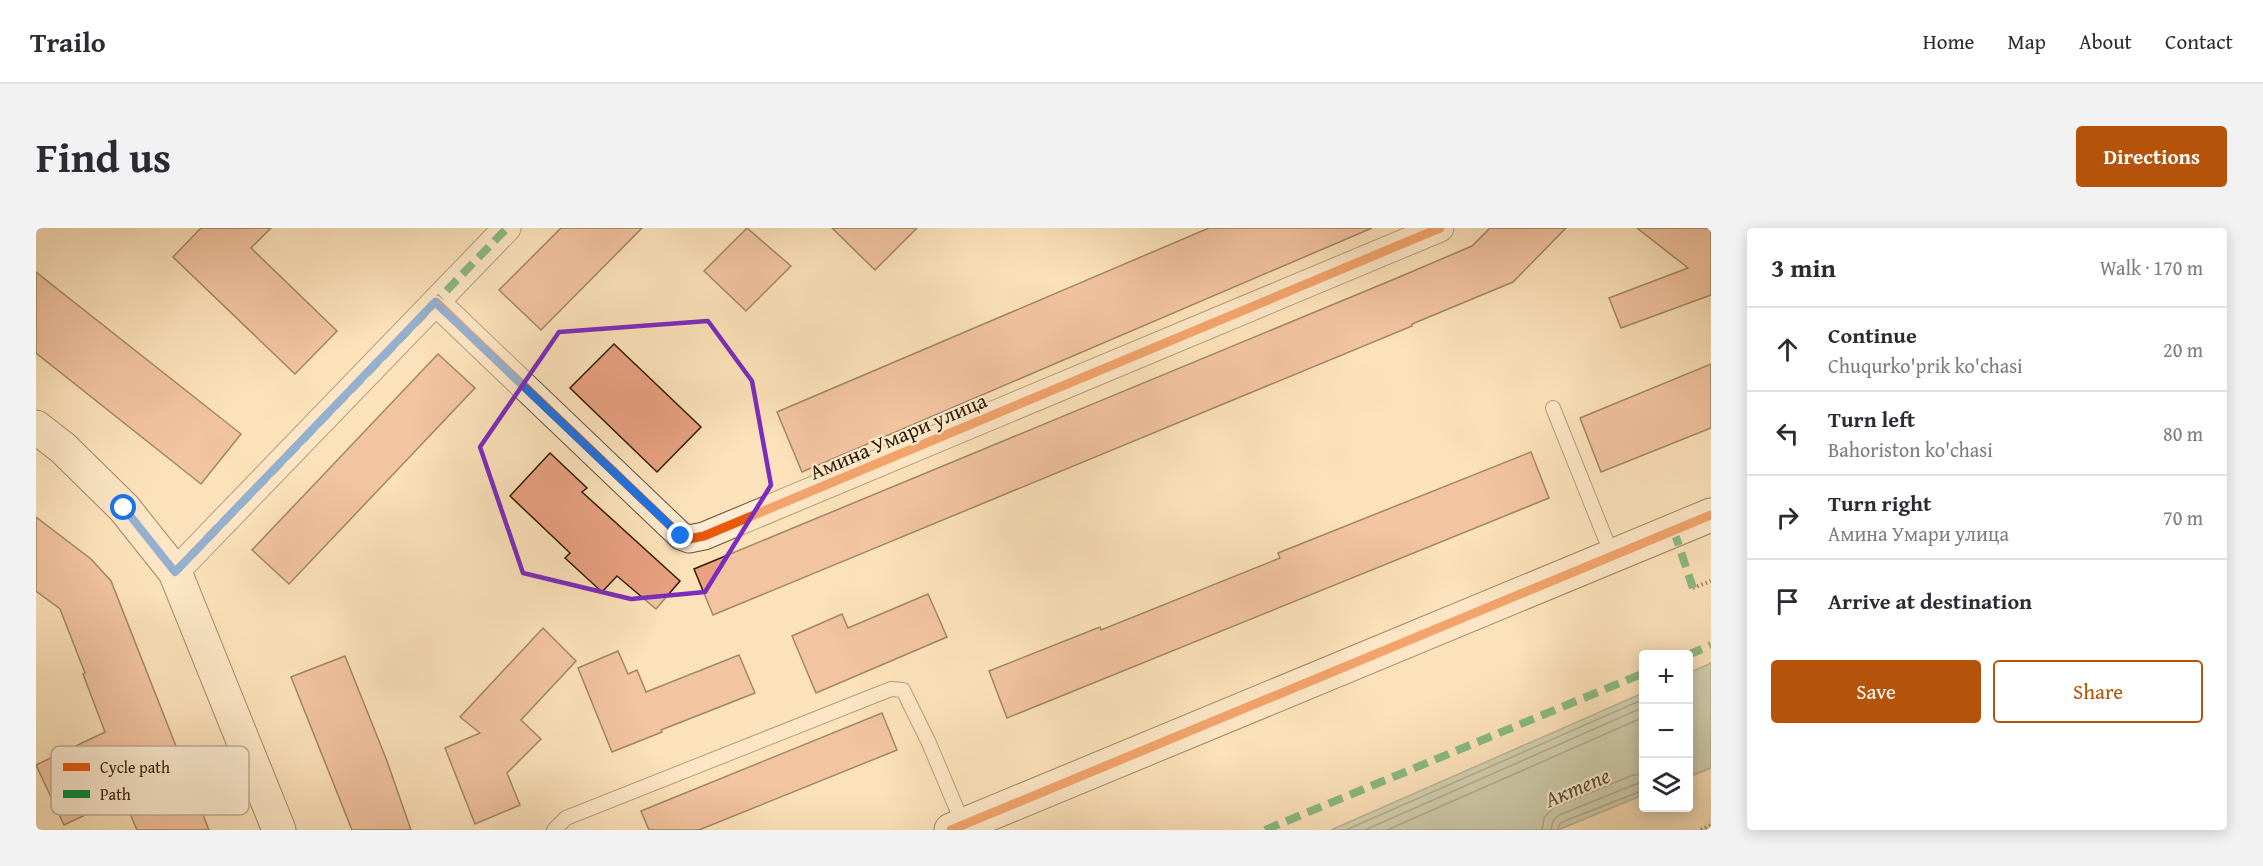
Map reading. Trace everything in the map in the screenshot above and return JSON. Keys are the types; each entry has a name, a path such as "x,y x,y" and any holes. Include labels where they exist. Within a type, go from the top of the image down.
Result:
{"street":[{"path":"175,572 507,228"},
{"name":"Амина Умари улица","path":"435,302 681,536 689,539 715,532 1440,228"},
{"path":"36,427 63,448 124,508 175,572 245,746"},
{"path":"957,828 1711,515"},
{"path":"249,756 279,830"}],"lane":[{"path":"1553,408 1612,555"},
{"path":"554,830 566,818 891,689 903,690 929,743 957,828"}],"path":[{"path":"1693,588 1711,581"},
{"path":"1701,830 1711,825"}],"highlighted area":[{"path":"708,321 752,381 771,485 705,592 631,599 523,573 480,447 559,332"}],"water":[{"path":"1711,663 1711,768 1693,775 1693,704 1693,671"},
{"name":"Актепе","path":"1639,695 1639,797 1558,830 1331,830"}],"building":[{"path":"201,228 271,228 251,248 337,331 295,374 173,257"},
{"path":"561,228 642,228 541,330 499,290"},
{"path":"747,228 791,266 746,311 704,271"},
{"path":"832,228 917,228 875,270"},
{"path":"1209,228 1372,228 802,472 777,412"},
{"path":"1490,228 1566,228 1513,282 1412,324 1412,326 713,615 694,569 1472,246"},
{"path":"1637,228 1711,228 1711,295 1621,328 1609,298 1688,268"},
{"path":"36,272 241,434 201,484 36,353"},
{"path":"614,344 701,427 657,472 570,388"},
{"path":"438,354 475,388 289,584 252,550"},
{"path":"1711,364 1711,428 1601,472 1580,418"},
{"path":"1531,452 1549,498 1007,718 989,671 1100,627 1101,630 1280,558 1278,553"},
{"path":"550,453 587,488 582,492 680,581 656,609 617,576 602,592 565,558 570,553 510,496"},
{"path":"36,517 91,559 111,581 176,746 76,746 105,732 60,609 36,591"},
{"path":"928,594 947,637 816,693 792,636 842,614 848,628"},
{"path":"543,628 576,661 521,720 541,739 507,773 520,805 475,824 445,748 480,733 460,717"},
{"path":"618,651 628,674 637,670 646,692 739,655 755,693 612,752 578,668"},
{"path":"345,656 387,761 411,830 352,830 291,677"},
{"path":"882,713 897,750 699,830 649,830 641,811"},
{"path":"51,758 51,797 36,765"},
{"path":"59,815 85,815 64,825"},
{"path":"131,815 203,815 209,830 137,830"}],"marked path":[{"path":"175,572 507,228"},
{"path":"1674,531 1693,588"},
{"path":"1693,653 1711,645"},
{"path":"1265,830 1639,675"}],"cycle path":[{"path":"436,302 681,536 689,539 704,536 1440,228"},
{"path":"951,830 1711,515"}],"route":[{"path":"124,508 175,572 435,302 681,536"}]}
